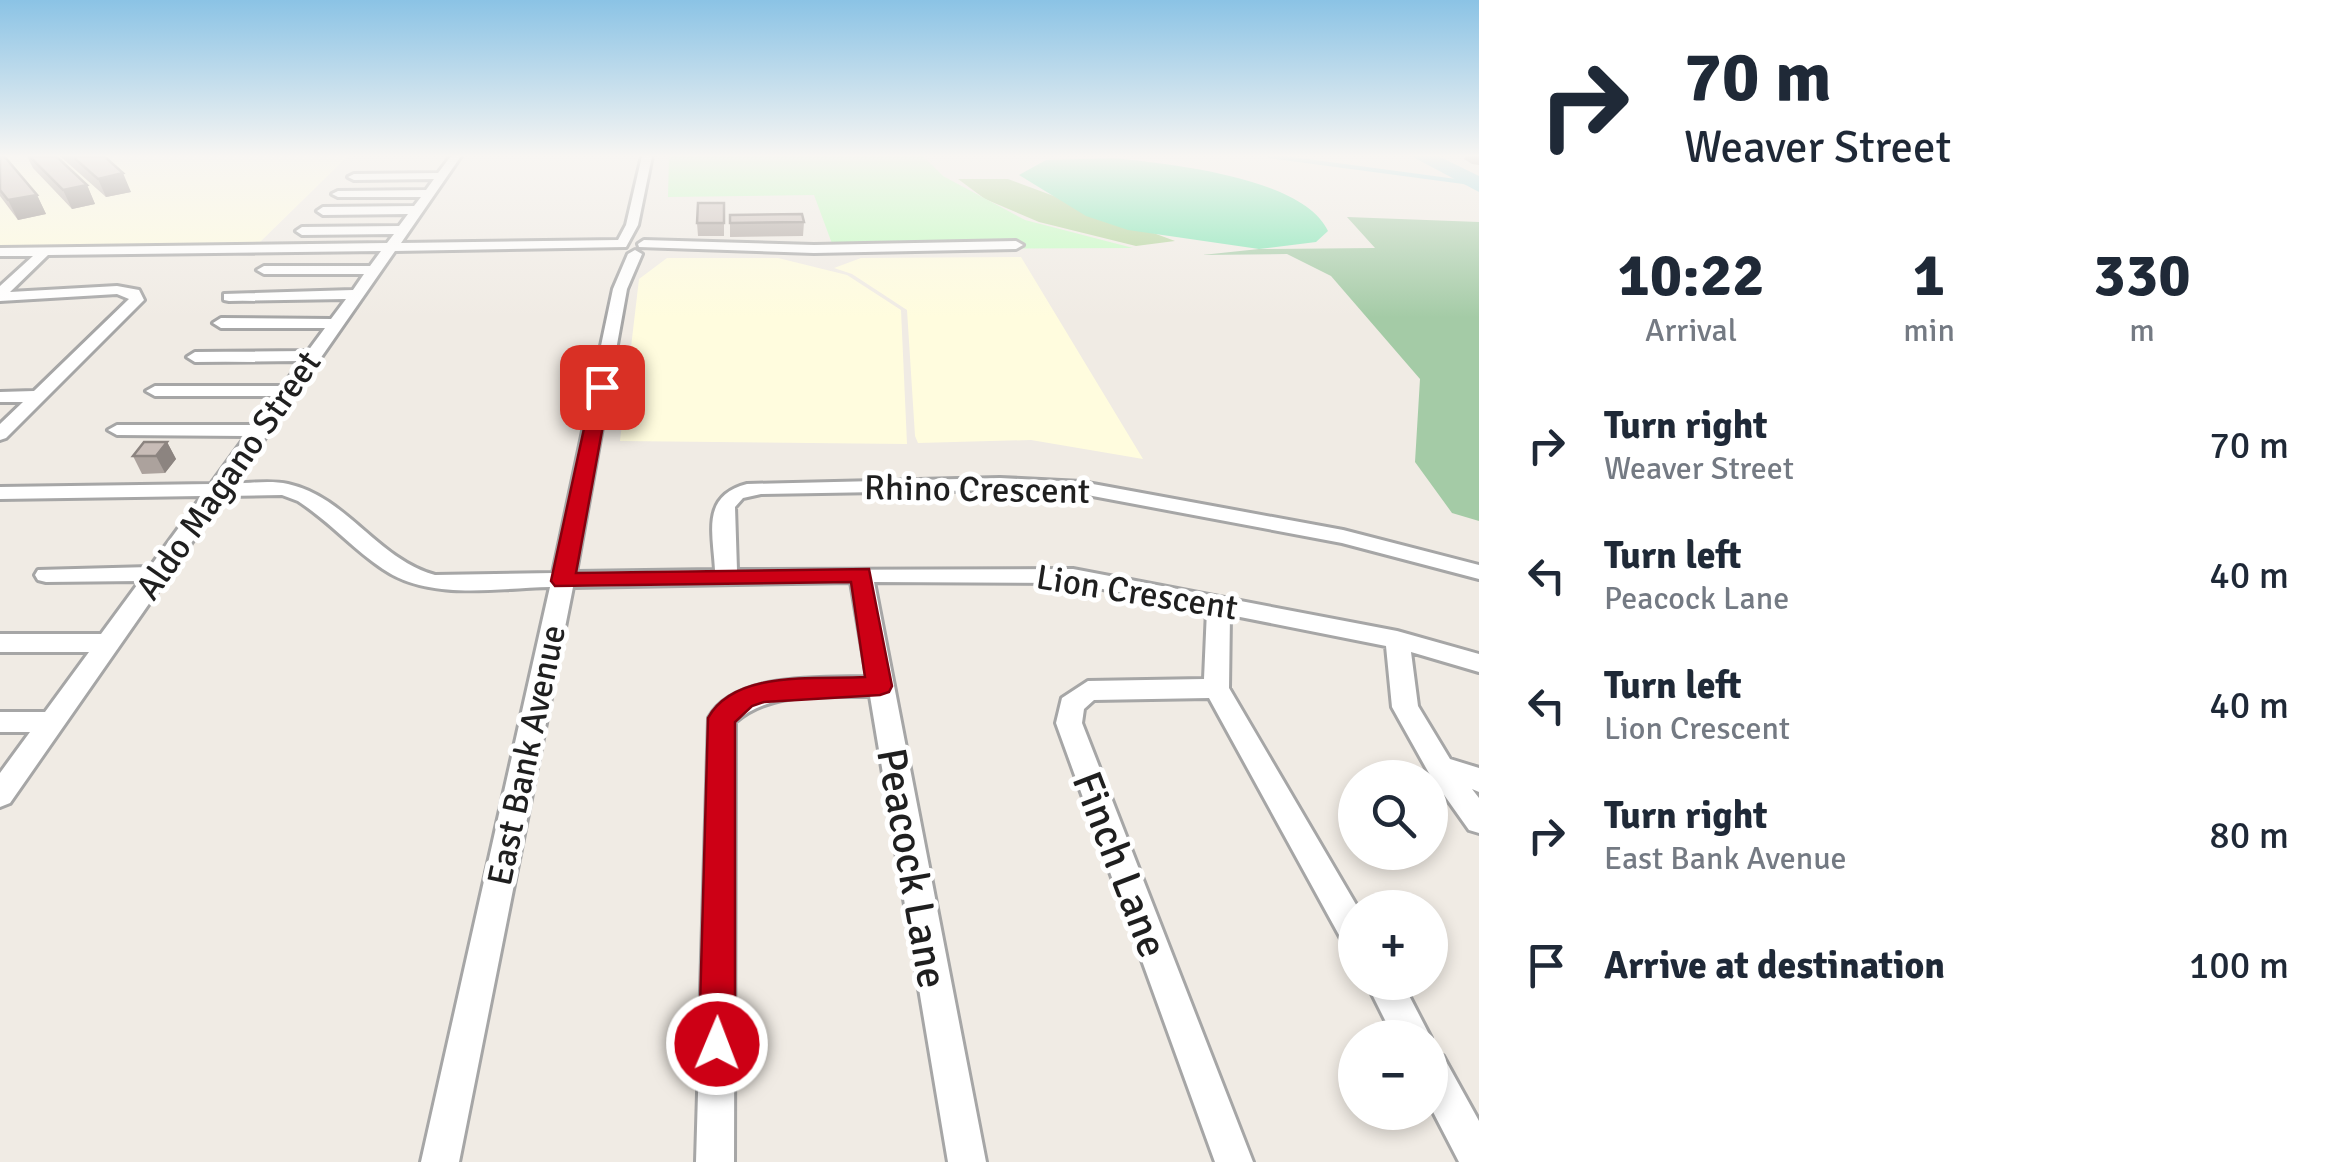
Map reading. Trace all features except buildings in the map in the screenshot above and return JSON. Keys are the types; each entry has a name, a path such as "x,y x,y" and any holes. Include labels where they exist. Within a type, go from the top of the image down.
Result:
{"street":[{"name":"Aldo Magano Street","path":"0,795 415,210"},
{"name":"East Bank Avenue","path":"440,1162 563,581 631,248 635,210"},
{"path":"302,231 631,248 1016,245"},
{"path":"0,252 397,238"},
{"path":"0,296 44,252"},
{"path":"264,270 375,270"},
{"path":"0,296 117,290 137,296 138,300 0,434"},
{"path":"229,297 358,294"},
{"path":"221,322 336,324"},
{"path":"195,357 313,356"},
{"path":"156,391 288,391"},
{"path":"0,397 38,396"},
{"path":"117,430 260,431"},
{"name":"Rhino Crescent","path":"726,578 722,514 737,492 761,488 1000,484 1082,488 1135,496 1343,536 1479,572"},
{"name":"Lion Crescent","path":"0,493 267,487 300,494 391,566 422,580 861,574 1073,576 1397,640 1479,663"},
{"path":"46,575 159,574"},
{"name":"Peacock Lane","path":"861,574 967,1162"},
{"path":"1219,602 1216,688 1338,904"},
{"path":"1397,640 1405,707 1435,760"},
{"path":"0,643 108,643"},
{"path":"715,1162 722,718 744,698 764,693 880,686"},
{"name":"Finch Lane","path":"1216,688 1088,690 1071,704 1070,723 1234,1162"},
{"path":"0,722 52,722"},
{"path":"1448,770 1479,780"},
{"path":"1448,779 1479,821"},
{"path":"1448,1102 1479,1160"}],"shaded area":[{"path":"0,210 293,210 257,245 0,246"},
{"path":"1021,257 1143,459 1031,440 918,443 907,310 852,274 834,268 861,258"},
{"path":"667,258 778,258 847,275 901,310 907,444 620,441 639,279"}],"green space":[{"path":"820,210 1007,210 1025,220 1133,248 834,249"},
{"path":"1011,210 1092,210 1175,241 1136,246 1039,222"},
{"path":"1077,210 1310,210 1328,231 1316,242 1259,249 1128,230"},
{"path":"1347,217 1479,222 1479,521 1452,513 1415,462 1420,379 1331,276 1287,254 1202,255 1259,249 1375,248"}],"route":[{"path":"602,387 563,581 861,574 880,686 764,693 744,698 722,718 717,1044"}]}
